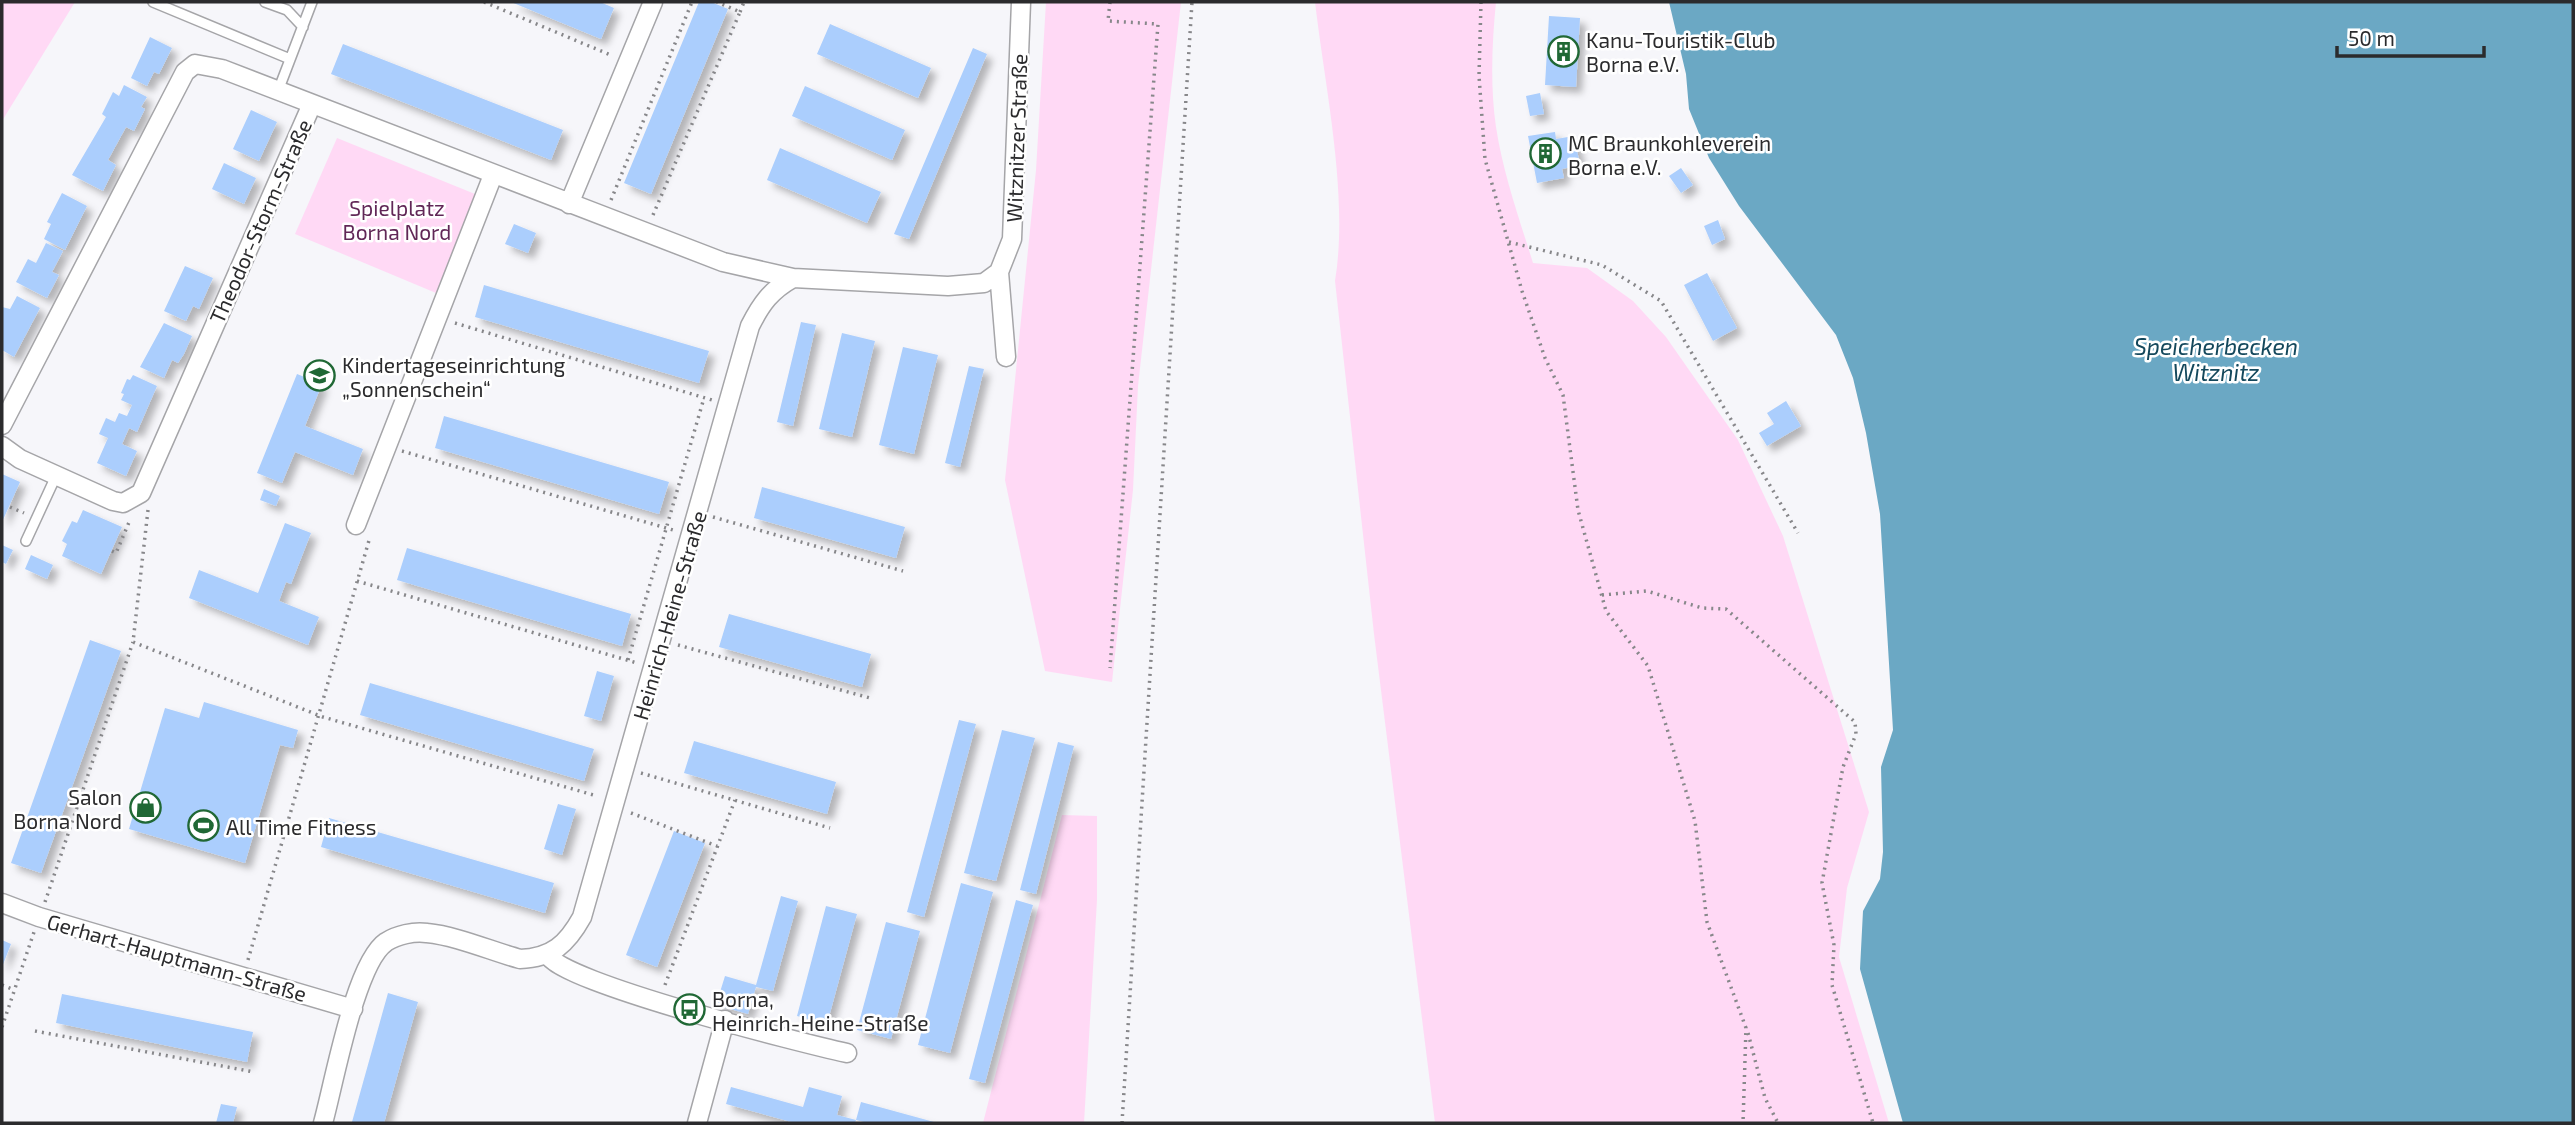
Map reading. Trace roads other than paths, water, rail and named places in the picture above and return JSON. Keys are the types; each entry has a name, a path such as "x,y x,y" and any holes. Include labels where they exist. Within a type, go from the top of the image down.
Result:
{"street":[{"path":"569,204 653,2"},
{"name":"Witznitzer Straße","path":"1006,356 999,272 1012,239 1021,2"},
{"name":"Theodor-Storm-Straße","path":"2,425 185,72 195,64 206,64 312,104 135,497 113,501 56,476"},
{"path":"312,104 723,262 793,278 948,286 984,283 999,272"},
{"path":"356,525 494,175"},
{"name":"Heinrich-Heine-Straße","path":"548,955 563,946 582,917 750,326 762,303 776,287 793,278"},
{"path":"2,446 20,459 56,476"},
{"name":"Gerhart-Hauptmann-Straße","path":"2,903 39,918 353,1009"},
{"path":"323,1123 353,1009 368,964 384,943 404,934 427,933 520,959 548,955 556,963 597,984 847,1053"},
{"path":"697,1123 725,1020"}],"lane":[{"path":"153,2 290,59"},
{"path":"265,2 287,10 303,27"},
{"path":"278,91 312,2"},
{"path":"26,541 56,476"}],"water":[{"name":"Speicherbecken Witznitz","path":"1669,2 2573,2 2573,1123 1903,1123 1860,969 1863,911 1880,879 1883,852 1881,767 1893,730 1880,514 1866,433 1853,378 1836,335 1739,206 1709,158 1689,109 1686,74"}],"place":[{"name":"Kanu-Touristik-Club Borna e.V.","path":"1563,51"},
{"name":"MC Braunkohleverein Borna e.V.","path":"1545,154"},
{"name":"Kindertageseinrichtung „Sonnenschein“","path":"319,376"},
{"name":"Salon Borna Nord","path":"145,808"},
{"name":"All Time Fitness","path":"203,826"},
{"name":"Borna, Heinrich-Heine-Straße","path":"689,1010"}],"park label":[{"name":"Spielplatz Borna Nord","path":"397,219"}]}
